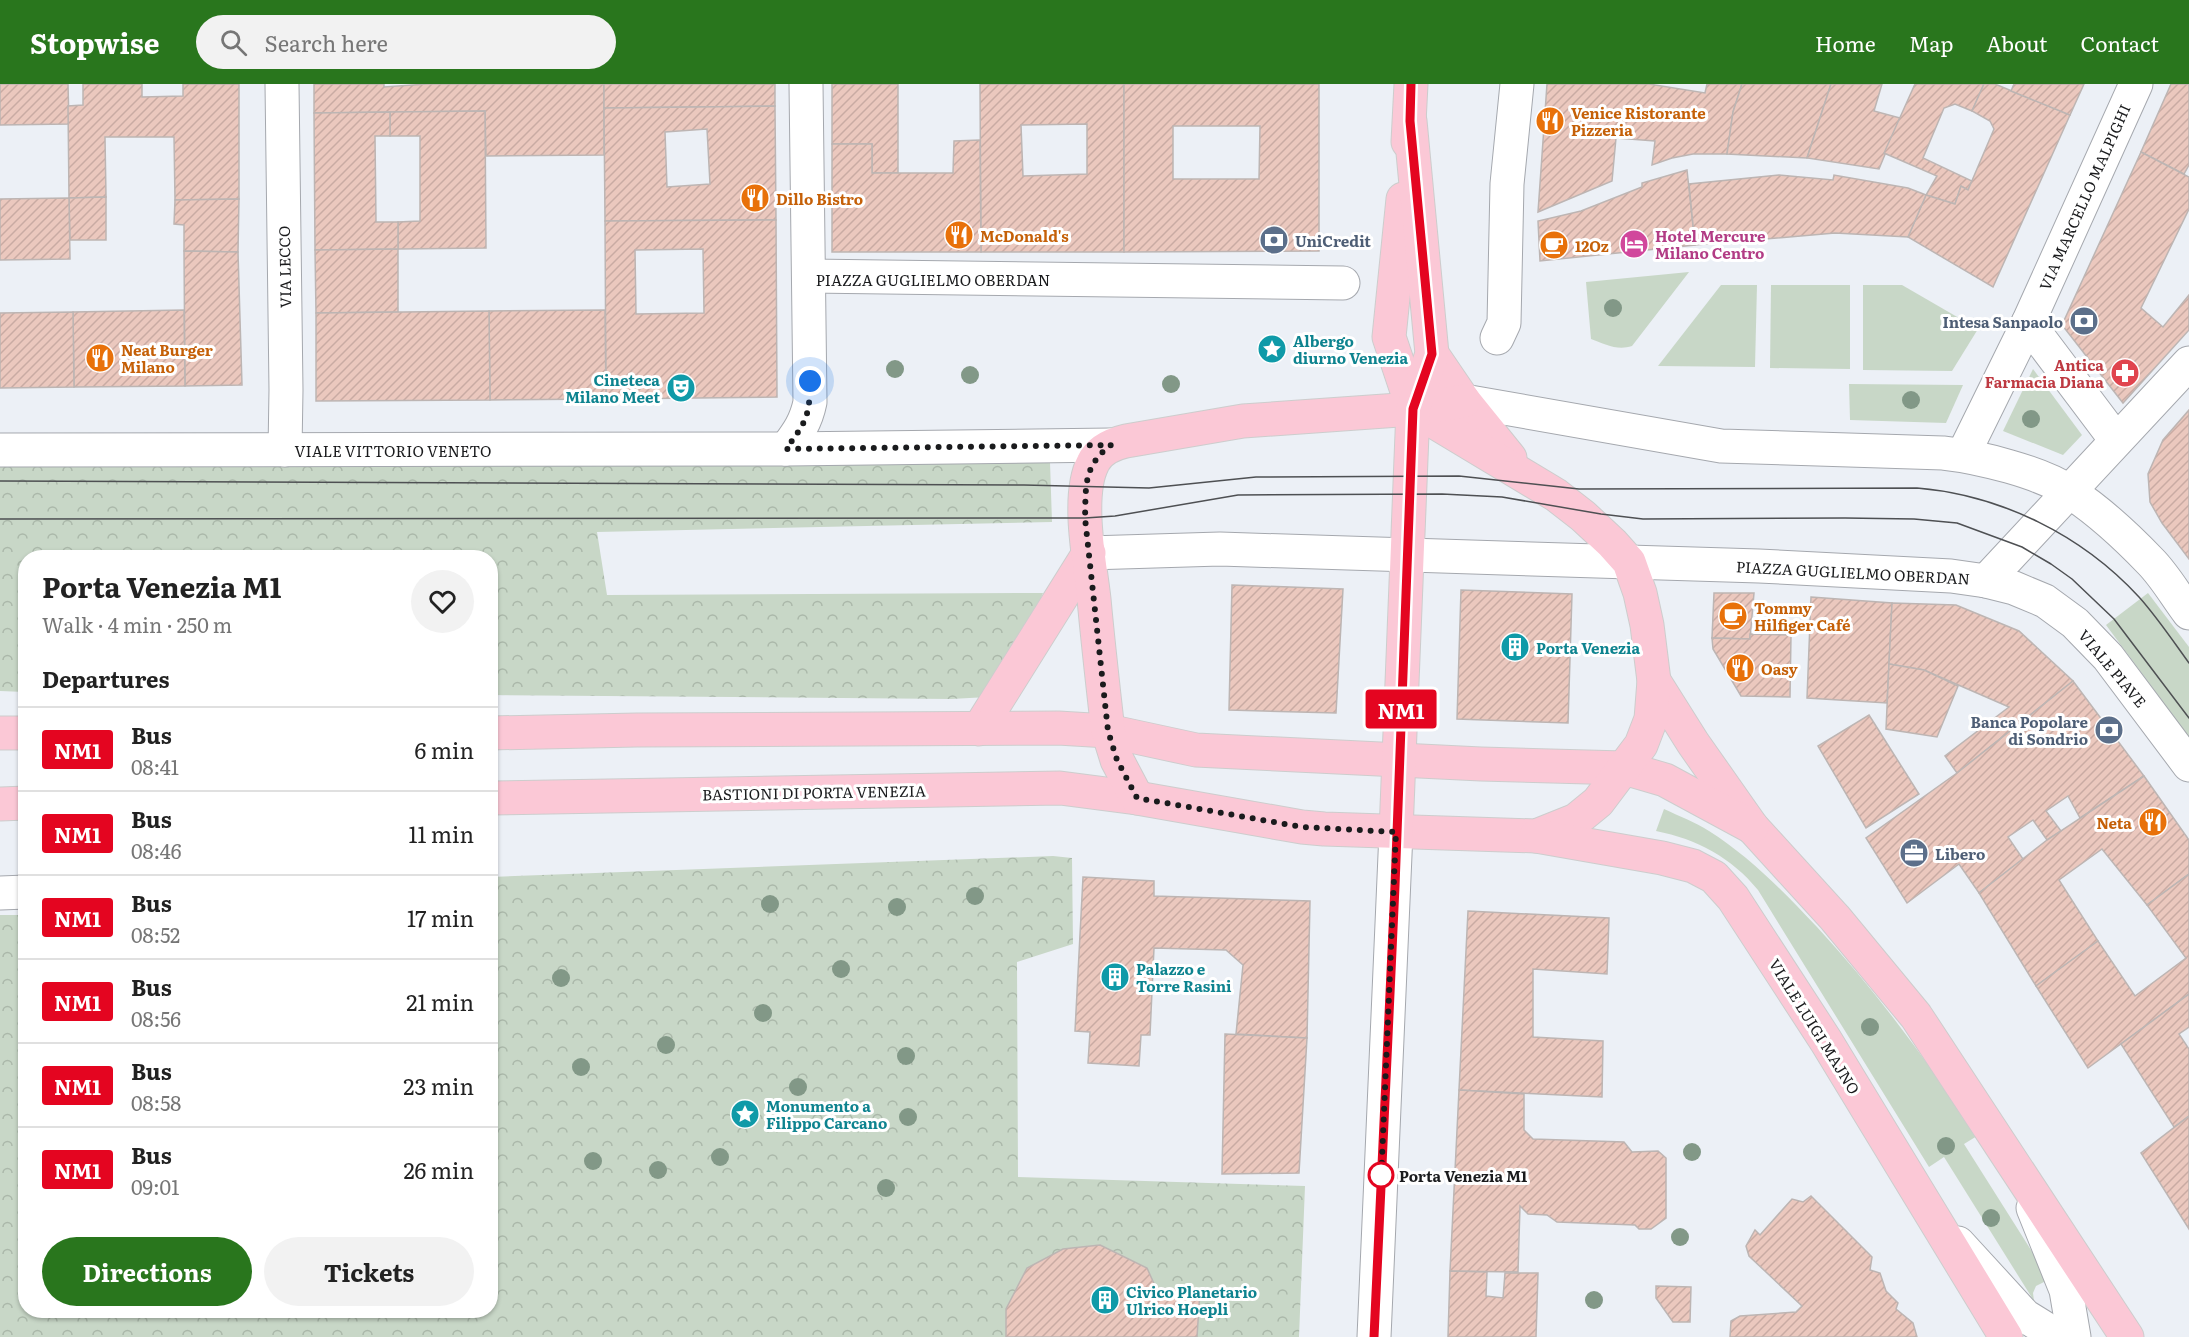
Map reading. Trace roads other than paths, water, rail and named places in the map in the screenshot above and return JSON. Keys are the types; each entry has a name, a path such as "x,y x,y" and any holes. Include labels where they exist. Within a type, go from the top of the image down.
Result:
{"main road":[{"path":"1412,84 1389,337 1413,409 1556,495 1583,516 1629,562 1640,593 1647,626 1654,681 1652,719 1641,746 1598,802 1576,820 1536,836 1302,827 1137,798 1117,760 1108,731 1085,518 1088,476 1095,460 1111,445 1126,441 1243,421 1328,413 1413,409 1464,400"},
{"path":"1396,832 1413,409 1432,354 1410,121"},
{"path":"1432,354 1464,400 1527,478"},
{"path":"979,729 1089,553"},
{"path":"1654,681 1752,827 1835,918 1917,1016 2127,1337"},
{"path":"498,733 1058,728 1108,731 1196,750 1624,768 1665,780 1752,827"},
{"path":"0,733 18,734"},
{"name":"BASTIONI DI PORTA VENEZIA","path":"498,798 1060,788 1137,798"},
{"path":"0,804 18,803"},
{"name":"VIALE LUIGI MAJNO","path":"1536,836 1662,858 1693,866 1714,877 1733,898 1826,1041 2006,1337"}],"street":[{"name":"VIA LECCO","path":"282,84 285,450"},
{"path":"806,84 809,276"},
{"path":"1497,338 1504,323 1507,184 1517,84"},
{"name":"VIA MARCELLO MALPIGHI","path":"2030,317 2136,84"},
{"name":"PIAZZA GUGLIELMO OBERDAN","path":"786,449 799,433 810,402 809,276 1343,283"},
{"path":"1963,455 2030,317 2116,440"},
{"name":"PIAZZA GUGLIELMO OBERDAN","path":"1089,553 1220,549 1759,566 1951,576 1986,581 2068,490 2189,363"},
{"path":"1464,400 1721,446 1963,455 2028,472 2068,490 2111,523 2152,562 2189,613"},
{"path":"786,449 1111,445"},
{"name":"VIALE VITTORIO VENETO","path":"0,450 786,449"},
{"name":"VIALE PIAVE","path":"1986,581 2014,588 2045,601 2075,623 2108,657 2189,765"},
{"path":"1374,1337 1396,832"},
{"path":"0,893 18,892"},
{"path":"2017,1169 2066,1290 2074,1337"},
{"path":"1934,1218 2025,1316 2059,1337"}],"tram line":[{"path":"0,481 1024,485 1149,488 1256,477 1459,476 1579,489 1917,488 1979,499 2009,509 2066,537 2117,575 2139,597 2189,663"},
{"path":"0,519 1085,518 1115,516 1238,495 1442,494 1502,497 1643,519 1914,519 1957,523 2022,547 2072,579 2114,619 2189,718"}],"place":[{"name":"Venice Ristorante Pizzeria","path":"1550,121"},
{"name":"Dillo Bistro","path":"755,198"},
{"name":"McDonald's","path":"959,235"},
{"name":"UniCredit","path":"1274,240"},
{"name":"Hotel Mercure Milano Centro","path":"1634,244"},
{"name":"12Oz","path":"1554,245"},
{"name":"Intesa Sanpaolo","path":"2084,321"},
{"name":"Albergo diurno Venezia","path":"1272,349"},
{"name":"Neat Burger Milano","path":"100,358"},
{"name":"Antica Farmacia Diana","path":"2125,373"},
{"name":"Cineteca Milano Meet","path":"681,388"},
{"name":"Tommy Hilfiger Café","path":"1733,616"},
{"name":"Porta Venezia","path":"1515,647"},
{"name":"Oasy","path":"1740,668"},
{"name":"Banca Popolare di Sondrio","path":"2109,730"},
{"name":"Neta","path":"2153,822"},
{"name":"Libero","path":"1914,853"},
{"name":"Palazzo e Torre Rasini","path":"1115,977"},
{"name":"Monumento a Filippo Carcano","path":"745,1114"},
{"name":"Porta Venezia M1","path":"1381,1175"},
{"name":"Civico Planetario Ulrico Hoepli","path":"1105,1300"}]}
